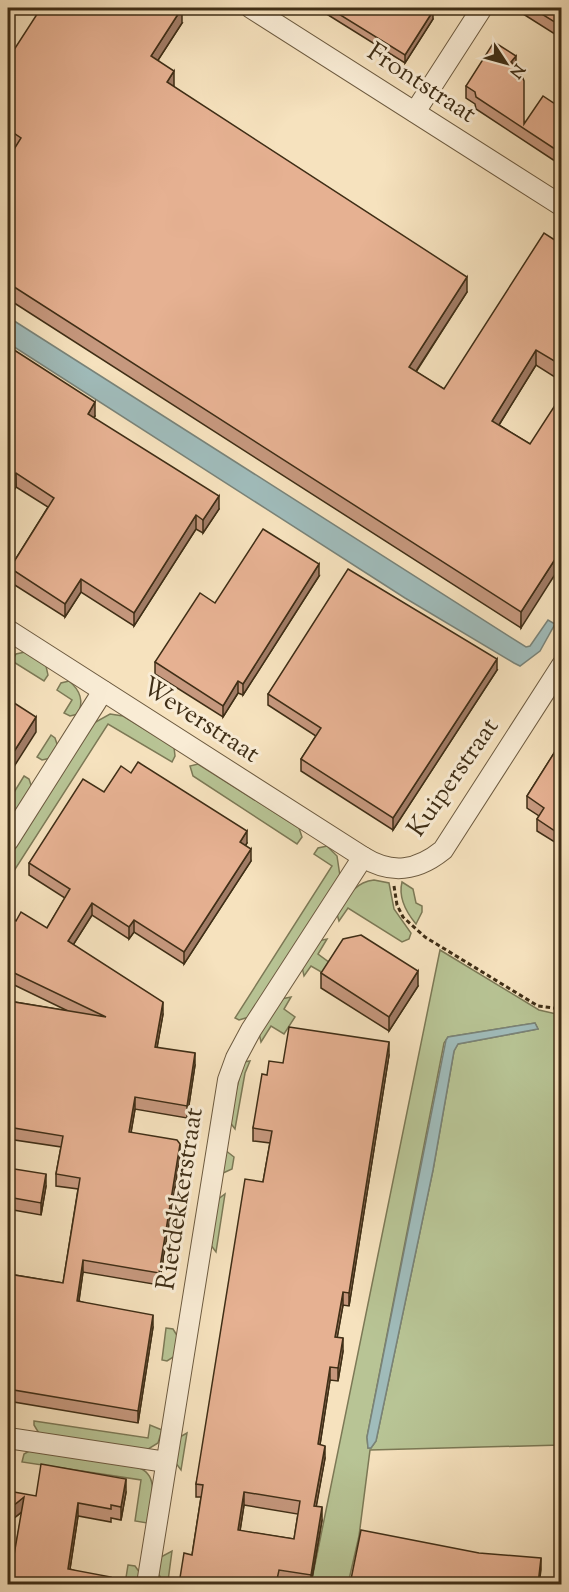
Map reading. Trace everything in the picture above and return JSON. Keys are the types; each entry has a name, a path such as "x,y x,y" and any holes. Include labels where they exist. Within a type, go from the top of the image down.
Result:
{"street":[{"name":"Frontstraat","path":"251,8 561,206"},
{"path":"415,112 482,8"},
{"name":"Weverstraat","path":"8,630 363,857"},
{"name":"Kuiperstraat","path":"393,870 411,869 431,860 443,850 561,665"},
{"path":"8,841 103,691"},
{"path":"363,857 375,865 393,870"},
{"name":"Rietdekkerstraat","path":"147,1584 228,1080 236,1058 251,1030 363,857"},
{"path":"8,1438 166,1462"}],"path":[{"path":"393,870 397,905 413,927 538,1006 561,1009"}],"green space":[{"path":"25,652 46,666 48,675 44,681 12,661 16,654"},
{"path":"69,681 76,688 81,700 78,714 70,716 64,713 72,700 57,690 61,683"},
{"path":"110,714 123,716 174,747 175,756 172,762 108,724 12,874 8,871 8,856 92,724"},
{"path":"51,735 55,738 58,747 51,758 42,760 37,757"},
{"path":"198,764 299,828 302,837 297,844 193,776 190,766"},
{"path":"24,776 29,779 32,788 8,826 8,802"},
{"path":"327,846 337,856 340,876 249,1017 239,1020 235,1018 332,866 314,854 318,848"},
{"path":"374,880 389,883 394,909 411,933 409,939 402,942 348,908 339,921 337,914 356,887"},
{"path":"402,882 413,889 416,903 422,906 422,912 416,924 404,904 401,894"},
{"path":"327,939 318,954 330,963 323,973 311,966 304,976 302,967 318,941"},
{"path":"440,950 539,1010 561,1015 561,1445 370,1450 359,1536 348,1584 311,1584","holes":["535,1023 538,1029 458,1044 454,1051 433,1170 376,1441 371,1448 368,1448 367,1437 444,1043 448,1037"]},
{"path":"291,997 284,1009 295,1017 284,1034 271,1026 261,1042 259,1033 281,999"},
{"path":"250,1061 245,1073 235,1129 229,1121 243,1062"},
{"path":"225,1150 234,1157 232,1169 221,1174"},
{"path":"225,1194 216,1252 210,1244 217,1200"},
{"path":"166,1328 173,1329 178,1337 175,1356 167,1361 162,1360"},
{"path":"34,1421 148,1438 150,1425 162,1430 158,1443 145,1451 40,1435"},
{"path":"187,1433 181,1470 175,1462 178,1438"},
{"path":"31,1450 137,1467 145,1471 152,1483 152,1499 147,1523 135,1521 141,1480 22,1462 24,1454"},
{"path":"172,1551 168,1581 163,1581 157,1572 159,1558"},
{"path":"128,1565 135,1566 140,1573 138,1584 125,1584"}],"water":[{"path":"8,317 526,647 530,646 548,620 555,624 540,651 520,666 405,598 8,343"},
{"path":"535,1023 538,1029 458,1044 454,1051 433,1170 376,1441 371,1448 368,1448 367,1437 446,1040 448,1037"}],"building":[{"path":"41,8 182,8 151,56 174,71 167,82 467,277 409,367 444,389 544,233 561,244 561,365 536,350 492,421 530,444 561,396 561,550 521,612 8,283 8,159 21,138 8,129 8,59"},
{"path":"329,8 427,8 433,11 405,55"},
{"path":"532,8 561,8 561,26"},
{"path":"494,42 516,56 511,62 520,71 524,81 524,124 543,96 561,108 561,153 476,97 475,92 466,86"},
{"path":"8,346 95,402 88,414 219,496 203,520 196,515 134,613 81,579 65,604 10,568 54,498 16,473 8,487"},
{"path":"263,529 319,564 243,684 238,681 223,706 155,662 200,593 215,603"},
{"path":"348,569 497,659 393,818 301,759 321,728 268,694"},
{"path":"8,699 36,717 8,761"},
{"path":"561,742 561,835 537,819 544,808 527,796"},
{"path":"138,762 247,831 240,842 251,849 184,952 134,920 129,927 92,903 68,941 163,1002 155,1047 195,1053 187,1106 135,1097 129,1132 177,1140 180,1144 159,1273 83,1260 77,1301 153,1315 138,1411 8,1389 8,1274 63,1283 80,1178 56,1174 63,1136 8,1127 8,1001 106,1017 8,970 8,958 11,952 8,950 8,916 16,921 21,912 47,928 70,889 29,863 83,779 104,792 121,766 131,773"},
{"path":"361,935 418,971 389,1017 321,973 343,939"},
{"path":"289,1027 389,1042 349,1293 343,1292 335,1337 343,1338 338,1368 330,1367 318,1444 325,1446 314,1506 322,1507 311,1575 279,1570 276,1584 237,1581 236,1584 179,1584 184,1553 192,1555 203,1485 196,1484 245,1179 263,1182 272,1131 253,1128 262,1074 267,1075 269,1061 283,1063","holes":["244,1492 300,1501 294,1539 238,1530"]},
{"path":"8,1168 46,1174 41,1203 8,1197"},
{"path":"41,1464 126,1479 121,1507 111,1505 111,1509 78,1503 68,1569 111,1577 110,1584 9,1584 24,1497 8,1510 8,1491 36,1496"},
{"path":"361,1530 479,1553 541,1558 538,1584 350,1584"}]}
